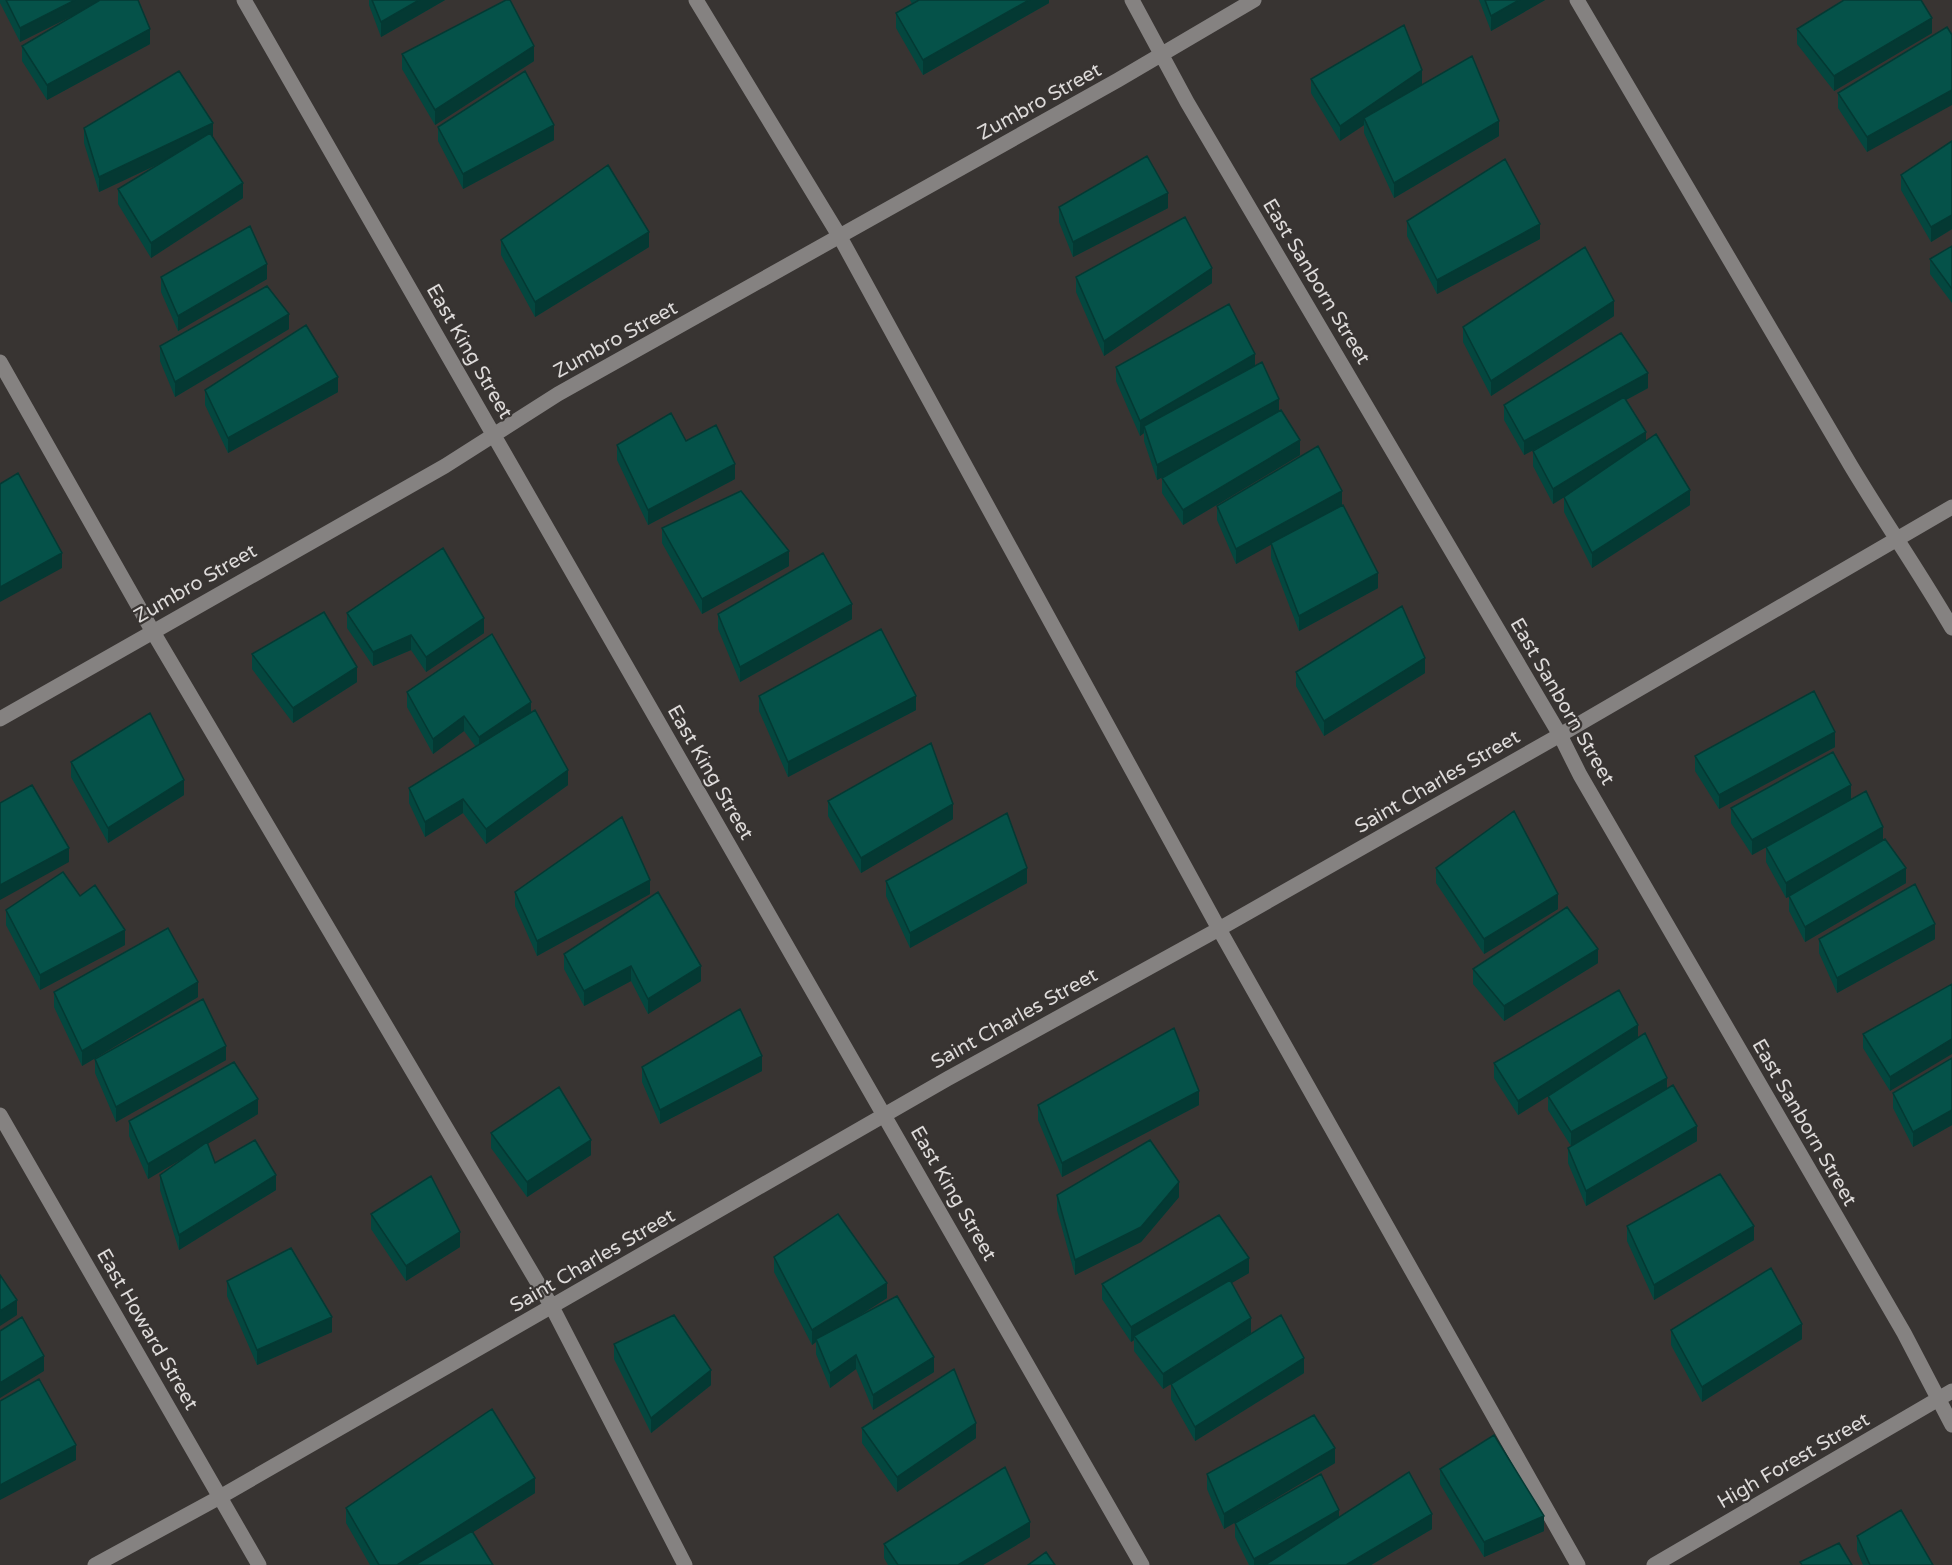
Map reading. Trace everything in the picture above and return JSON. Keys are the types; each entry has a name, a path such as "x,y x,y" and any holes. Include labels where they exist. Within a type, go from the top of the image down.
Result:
{"street":[{"name":"East King Street","path":"244,0 1142,1565"},
{"path":"696,0 840,237 1219,929 1578,1565"},
{"name":"East Sanborn Street","path":"1132,0 1160,55 1560,735 1580,775 1904,1333 1952,1425"},
{"name":"Zumbro Street","path":"0,719 445,466 558,394 840,237 1254,0"},
{"path":"1577,0 1896,540 1919,571 1952,628"},
{"path":"0,362 153,632 552,1307 685,1565"},
{"name":"Saint Charles Street","path":"95,1565 220,1497 947,1079 1219,929 1560,735 1952,507"},
{"name":"East Howard Street","path":"0,1115 259,1565"},
{"name":"High Forest Street","path":"1654,1565 1952,1391"}],"building":[{"path":"6,0 75,0 20,28"},
{"path":"100,0 138,0 150,29 47,85 22,46"},
{"path":"372,0 419,0 381,22"},
{"path":"510,0 534,46 435,110 402,54"},
{"path":"919,0 1029,0 923,60 896,13"},
{"path":"1485,0 1519,0 1491,16"},
{"path":"1844,0 1921,0 1932,18 1834,76 1797,29"},
{"path":"1404,25 1422,70 1340,126 1311,79"},
{"path":"1947,27 1952,35 1952,90 1867,137 1838,93"},
{"path":"1472,56 1499,121 1394,183 1364,118"},
{"path":"179,71 213,123 99,177 84,128"},
{"path":"525,71 554,125 463,174 438,127"},
{"path":"210,133 243,183 151,243 118,189"},
{"path":"1952,141 1952,215 1931,227 1901,175"},
{"path":"1147,156 1168,193 1073,242 1059,207"},
{"path":"1505,159 1540,224 1437,280 1407,221"},
{"path":"608,165 649,232 535,302 501,240"},
{"path":"1185,217 1212,268 1104,341 1076,277"},
{"path":"250,226 267,264 178,316 161,277"},
{"path":"1952,246 1952,289 1930,259"},
{"path":"1585,247 1614,301 1491,381 1463,327"},
{"path":"267,286 289,314 175,382 160,346"},
{"path":"1229,304 1255,354 1140,421 1116,367"},
{"path":"306,325 338,377 228,438 205,390"},
{"path":"1621,333 1648,373 1524,441 1504,405"},
{"path":"1262,362 1279,399 1157,465 1144,426"},
{"path":"1624,397 1646,432 1553,489 1533,451"},
{"path":"1281,410 1300,440 1183,510 1162,478"},
{"path":"671,413 686,441 716,425 735,464 648,510 617,445"},
{"path":"1656,434 1690,490 1592,553 1564,497"},
{"path":"1318,446 1342,491 1236,549 1217,506"},
{"path":"18,473 62,553 0,587 0,484"},
{"path":"741,491 789,551 702,599 662,528"},
{"path":"1343,505 1378,573 1299,616 1271,543"},
{"path":"443,548 484,618 426,657 411,635 373,652 347,613"},
{"path":"823,553 852,604 740,667 718,614"},
{"path":"1402,606 1425,658 1324,721 1296,672"},
{"path":"324,612 357,667 293,708 252,654"},
{"path":"881,629 916,696 788,762 759,696"},
{"path":"492,634 531,702 479,737 464,716 433,739 407,692"},
{"path":"1814,691 1835,732 1719,795 1695,756"},
{"path":"535,710 568,770 486,829 463,799 425,822 409,788"},
{"path":"150,713 184,780 108,828 71,762"},
{"path":"931,743 953,804 861,858 828,801"},
{"path":"1833,752 1851,785 1752,840 1731,808"},
{"path":"32,785 69,848 0,885 0,803"},
{"path":"1866,791 1883,827 1786,883 1766,847"},
{"path":"1514,811 1558,894 1484,939 1436,868"},
{"path":"1007,813 1027,868 910,933 886,881"},
{"path":"622,817 650,880 537,941 515,892"},
{"path":"1885,839 1906,868 1805,927 1789,896"},
{"path":"63,872 80,896 95,885 125,930 40,975 6,910"},
{"path":"1915,884 1935,924 1837,978 1819,939"},
{"path":"658,892 701,966 648,999 631,966 584,991 564,954"},
{"path":"1567,907 1598,949 1504,1006 1473,969"},
{"path":"168,928 198,982 82,1051 54,992"},
{"path":"1952,984 1952,1039 1890,1077 1863,1034"},
{"path":"1619,990 1638,1025 1518,1101 1494,1063"},
{"path":"203,999 226,1046 116,1107 95,1059"},
{"path":"740,1009 762,1056 660,1110 642,1067"},
{"path":"1174,1028 1199,1091 1062,1163 1038,1105"},
{"path":"1645,1033 1667,1078 1571,1132 1548,1096"},
{"path":"1952,1058 1952,1110 1913,1132 1893,1093"},
{"path":"234,1062 258,1099 148,1164 129,1121"},
{"path":"1673,1085 1697,1126 1586,1191 1568,1148"},
{"path":"559,1087 591,1140 527,1182 491,1133"},
{"path":"255,1140 276,1175 179,1235 160,1175 207,1142 215,1163"},
{"path":"1150,1140 1179,1182 1141,1227 1075,1260 1057,1195"},
{"path":"1720,1174 1754,1226 1654,1285 1627,1226"},
{"path":"431,1176 460,1232 406,1266 371,1214"},
{"path":"838,1214 887,1283 812,1330 774,1257"},
{"path":"1219,1215 1249,1258 1131,1327 1102,1284"},
{"path":"291,1248 332,1317 257,1350 227,1281"},
{"path":"1771,1268 1802,1324 1702,1387 1671,1330"},
{"path":"0,1275 17,1300 0,1311"},
{"path":"1230,1280 1251,1318 1163,1374 1134,1336"},
{"path":"897,1296 934,1357 873,1395 856,1355 830,1373 816,1339"},
{"path":"674,1315 711,1370 651,1418 614,1344"},
{"path":"1281,1315 1304,1358 1195,1427 1171,1384"},
{"path":"22,1317 44,1356 0,1383 0,1331"},
{"path":"954,1369 976,1423 897,1477 862,1428"},
{"path":"39,1379 76,1445 0,1485 0,1401"},
{"path":"492,1409 535,1478 397,1565 379,1565 346,1508"},
{"path":"1314,1415 1335,1448 1224,1514 1207,1474"},
{"path":"1494,1435 1544,1516 1484,1542 1440,1469"},
{"path":"1005,1467 1030,1522 958,1565 898,1565 884,1544"},
{"path":"1409,1472 1432,1514 1346,1565 1265,1565"},
{"path":"1321,1474 1339,1510 1254,1559 1235,1523"},
{"path":"1901,1510 1933,1565 1870,1565 1857,1536"},
{"path":"472,1531 493,1565 415,1565"},
{"path":"1839,1543 1852,1565 1802,1565 1800,1562"},
{"path":"1046,1552 1055,1565 1028,1565"}]}
